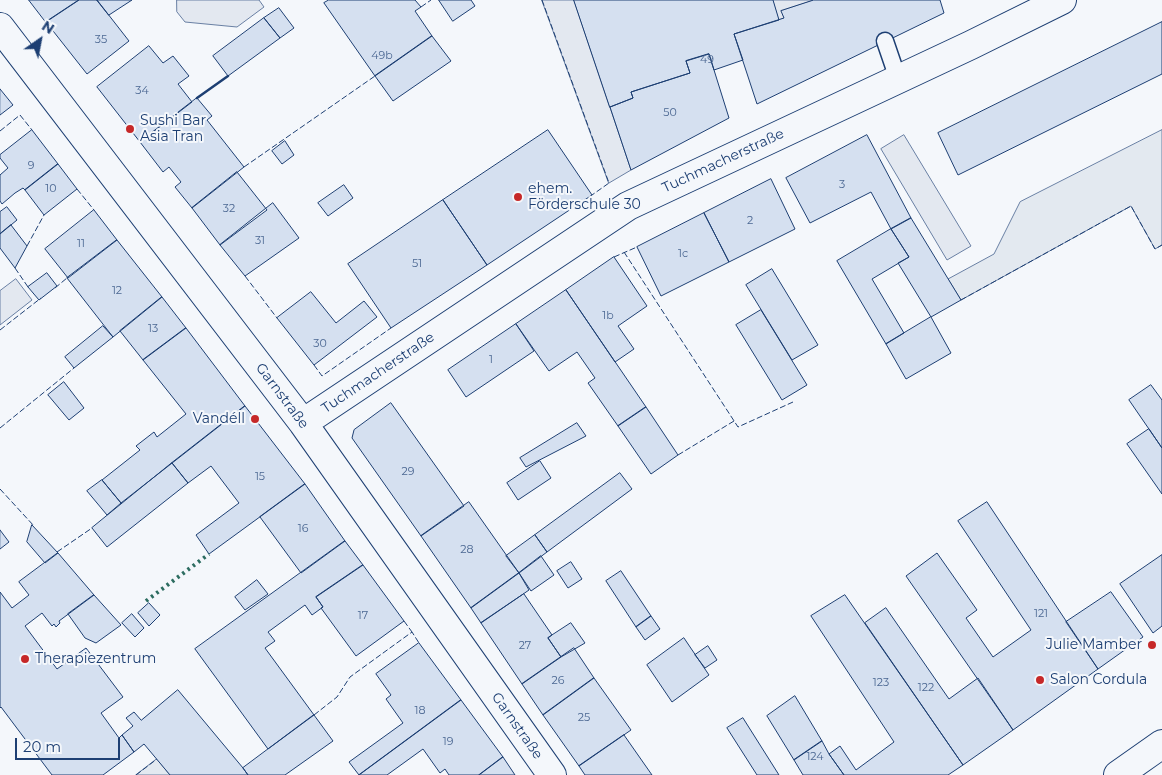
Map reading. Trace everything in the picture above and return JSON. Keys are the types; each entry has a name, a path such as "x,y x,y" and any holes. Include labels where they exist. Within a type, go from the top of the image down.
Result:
{"street":[{"name":"Tuchmacherstraße","path":"303,423 628,206 971,45 1062,0"},
{"name":"Garnstraße","path":"0,27 303,423 552,775"},
{"path":"1118,775 1162,744"}],"lane":[{"path":"885,41 898,79"}],"shaded area":[{"path":"177,0 259,0 264,7 237,27 185,22 177,12"},
{"path":"542,0 574,0 631,170 609,183"},
{"path":"773,0 814,0 782,11 784,18 779,20"},
{"path":"1162,130 1162,245 1155,249 1131,206 961,300 948,279 994,254 1020,202"},
{"path":"904,135 971,246 947,260 881,149"},
{"path":"16,279 32,300 0,325 0,291"},
{"path":"157,759 170,775 136,775"}],"building":[{"path":"29,0 79,0 46,22"},
{"path":"79,0 97,0 129,41 87,74 46,22"},
{"path":"97,0 132,0 109,15"},
{"path":"329,0 415,0 421,7 415,11 432,36 375,76 324,3"},
{"path":"439,0 471,0 475,6 453,21"},
{"path":"574,0 773,0 779,20 734,34 743,60 714,70 709,54 686,61 690,73 631,92 633,98 610,107"},
{"path":"814,0 940,0 944,13 757,104 734,34 784,18 781,11"},
{"path":"279,8 294,28 280,38 264,18"},
{"path":"264,18 280,38 228,76 213,56"},
{"path":"1162,22 1162,74 958,175 938,133"},
{"path":"432,36 451,61 393,101 375,76"},
{"path":"149,46 163,63 173,56 189,76 178,84 192,102 140,142 97,87"},
{"path":"709,54 729,118 631,170 610,107 633,98 631,92 690,73 686,61"},
{"path":"0,89 13,105 0,115"},
{"path":"197,98 212,116 207,120 244,167 192,208 175,187 181,182 169,167 163,172 140,142"},
{"path":"32,130 58,164 25,190 23,188 2,204 0,201 0,175 8,168 0,158 0,155"},
{"name":"ehem. Förderschule 30","path":"548,130 592,195 487,265 443,200"},
{"path":"867,135 911,218 891,229 871,192 810,223 786,178"},
{"path":"285,141 294,155 282,164 272,151"},
{"path":"58,164 77,189 44,215 25,190"},
{"path":"237,172 267,210 220,245 192,208"},
{"path":"771,179 795,229 729,262 704,213"},
{"path":"344,185 353,198 328,216 318,203"},
{"path":"443,200 487,265 391,328 348,264"},
{"path":"273,203 299,238 245,276 220,245"},
{"path":"7,207 17,220 0,234 0,212"},
{"path":"94,210 117,240 68,278 45,249"},
{"path":"704,213 729,262 661,296 637,247"},
{"path":"911,218 961,300 931,317 898,263 909,257 891,229"},
{"path":"11,225 27,246 15,268 0,248 0,234"},
{"path":"891,229 909,257 872,279 904,333 886,344 837,261"},
{"path":"117,240 162,297 113,337 67,278"},
{"path":"614,257 647,306 618,326 634,349 615,362 566,290"},
{"path":"772,269 818,345 792,360 746,285"},
{"path":"47,273 57,286 39,300 28,287"},
{"path":"566,290 646,407 618,426 588,383 595,378 577,352 549,371 516,324"},
{"path":"311,292 336,323 364,301 377,317 314,365 277,318"},
{"path":"162,297 186,328 143,360 120,331"},
{"path":"761,310 807,385 782,400 736,325"},
{"path":"931,317 951,353 906,379 886,344"},
{"path":"516,324 534,351 466,397 448,370"},
{"path":"103,326 113,337 74,368 65,357"},
{"path":"186,328 245,406 121,503 102,480 140,450 136,446 154,432 157,437 186,414 143,360"},
{"path":"64,382 84,408 69,420 48,395"},
{"path":"1151,385 1162,400 1162,448 1129,400"},
{"path":"391,403 464,506 421,536 352,438 354,430"},
{"path":"245,406 305,484 209,554 196,535 239,503 211,466 188,483 172,463"},
{"path":"646,407 678,455 651,474 618,426"},
{"path":"577,423 586,436 526,467 520,458"},
{"path":"1149,429 1162,448 1162,494 1127,444"},
{"path":"540,461 551,478 518,500 507,483"},
{"path":"172,463 188,483 107,547 92,528"},
{"path":"620,473 632,489 547,552 535,535"},
{"path":"102,480 121,503 107,515 87,491"},
{"path":"305,484 345,541 301,573 260,517"},
{"path":"469,502 519,573 471,608 421,536"},
{"path":"987,502 1098,669 1013,730 906,576 937,553 977,610 966,618 993,657 1031,630 958,521"},
{"path":"32,525 58,553 45,563 27,542"},
{"path":"0,530 9,542 0,549"},
{"path":"535,535 547,552 519,573 506,556"},
{"path":"345,541 363,565 316,597 323,607 312,615 305,605 268,632 275,641 265,648 314,715 268,749 195,649"},
{"name":"Therapiezentrum","path":"58,553 94,595 59,621 60,623 56,627 54,624 52,626 42,613 25,626 57,669 86,648 123,697 101,713 119,738 122,735 134,752 103,775 52,775 0,708 0,592 12,608 29,595 19,582"},
{"path":"1162,555 1162,626 1153,633 1120,584"},
{"path":"541,556 554,575 531,591 519,573"},
{"path":"571,562 582,579 568,588 557,571"},
{"path":"363,565 404,621 356,656 321,608 323,607 316,597"},
{"path":"621,571 651,616 636,627 606,581"},
{"path":"519,573 529,590 481,623 471,608"},
{"path":"257,580 268,594 245,610 235,597"},
{"path":"1111,592 1143,637 1098,669 1066,622"},
{"path":"524,594 552,635 548,638 561,657 522,684 481,623"},
{"path":"94,595 121,625 96,643 85,638 68,614"},
{"path":"845,595 963,765 948,775 844,775 829,754 840,746 856,770 894,742 811,616"},
{"path":"149,603 160,615 149,626 138,613"},
{"path":"886,608 949,699 978,678 1013,730 963,765 865,623"},
{"path":"132,614 144,628 135,637 122,623"},
{"path":"651,616 660,629 645,640 636,627"},
{"path":"571,623 585,643 561,657 548,638"},
{"path":"684,638 709,675 672,702 647,665"},
{"path":"419,643 461,700 359,775 349,762 403,723 386,699 391,695 376,674"},
{"path":"708,646 717,660 705,668 695,655"},
{"path":"574,648 594,678 543,715 522,684"},
{"path":"594,678 631,730 579,766 543,715"},
{"path":"178,690 248,775 170,775 144,744 134,752 122,735 133,726 126,718 134,712 141,720"},
{"path":"795,696 822,741 794,760 767,716"},
{"path":"461,700 503,757 479,775 449,775 445,769 440,773 423,749 387,775 359,775"},
{"path":"314,715 333,741 285,775 248,775 243,768"},
{"path":"743,718 779,775 757,775 727,728"},
{"path":"624,735 652,775 585,775 579,766"},
{"path":"822,741 844,775 803,775 794,760"},
{"path":"503,757 515,775 479,775"}],"hedge":[{"path":"146,601 209,554"}],"fence":[{"path":"421,7 431,0"},
{"path":"542,0 609,183 592,195"},
{"path":"244,167 375,76"},
{"path":"0,131 20,115 32,130"},
{"path":"77,189 94,210"},
{"path":"961,300 1131,206 1155,249 1162,245"},
{"path":"27,246 44,215"},
{"path":"614,257 637,247"},
{"path":"624,252 738,427 793,402"},
{"path":"15,268 28,287"},
{"path":"245,276 277,318"},
{"path":"55,288 67,278"},
{"path":"0,330 41,298"},
{"path":"314,365 322,376 391,328"},
{"path":"0,428 74,368"},
{"path":"678,455 734,421"},
{"path":"0,489 34,526"},
{"path":"57,552 92,528"},
{"path":"404,621 412,632"},
{"path":"314,715 337,697 350,677 412,632 419,643"},
{"path":"136,775 157,759"}],"wall":[{"path":"197,98 228,76"}],"place":[{"name":"Sushi Bar Asia Tran","path":"130,129"},
{"name":"ehem. Förderschule 30","path":"518,197"},
{"name":"Vandéll","path":"255,419"},
{"name":"Julie Mamber","path":"1152,645"},
{"name":"Therapiezentrum","path":"25,659"},
{"name":"Salon Cordula","path":"1040,680"}]}
